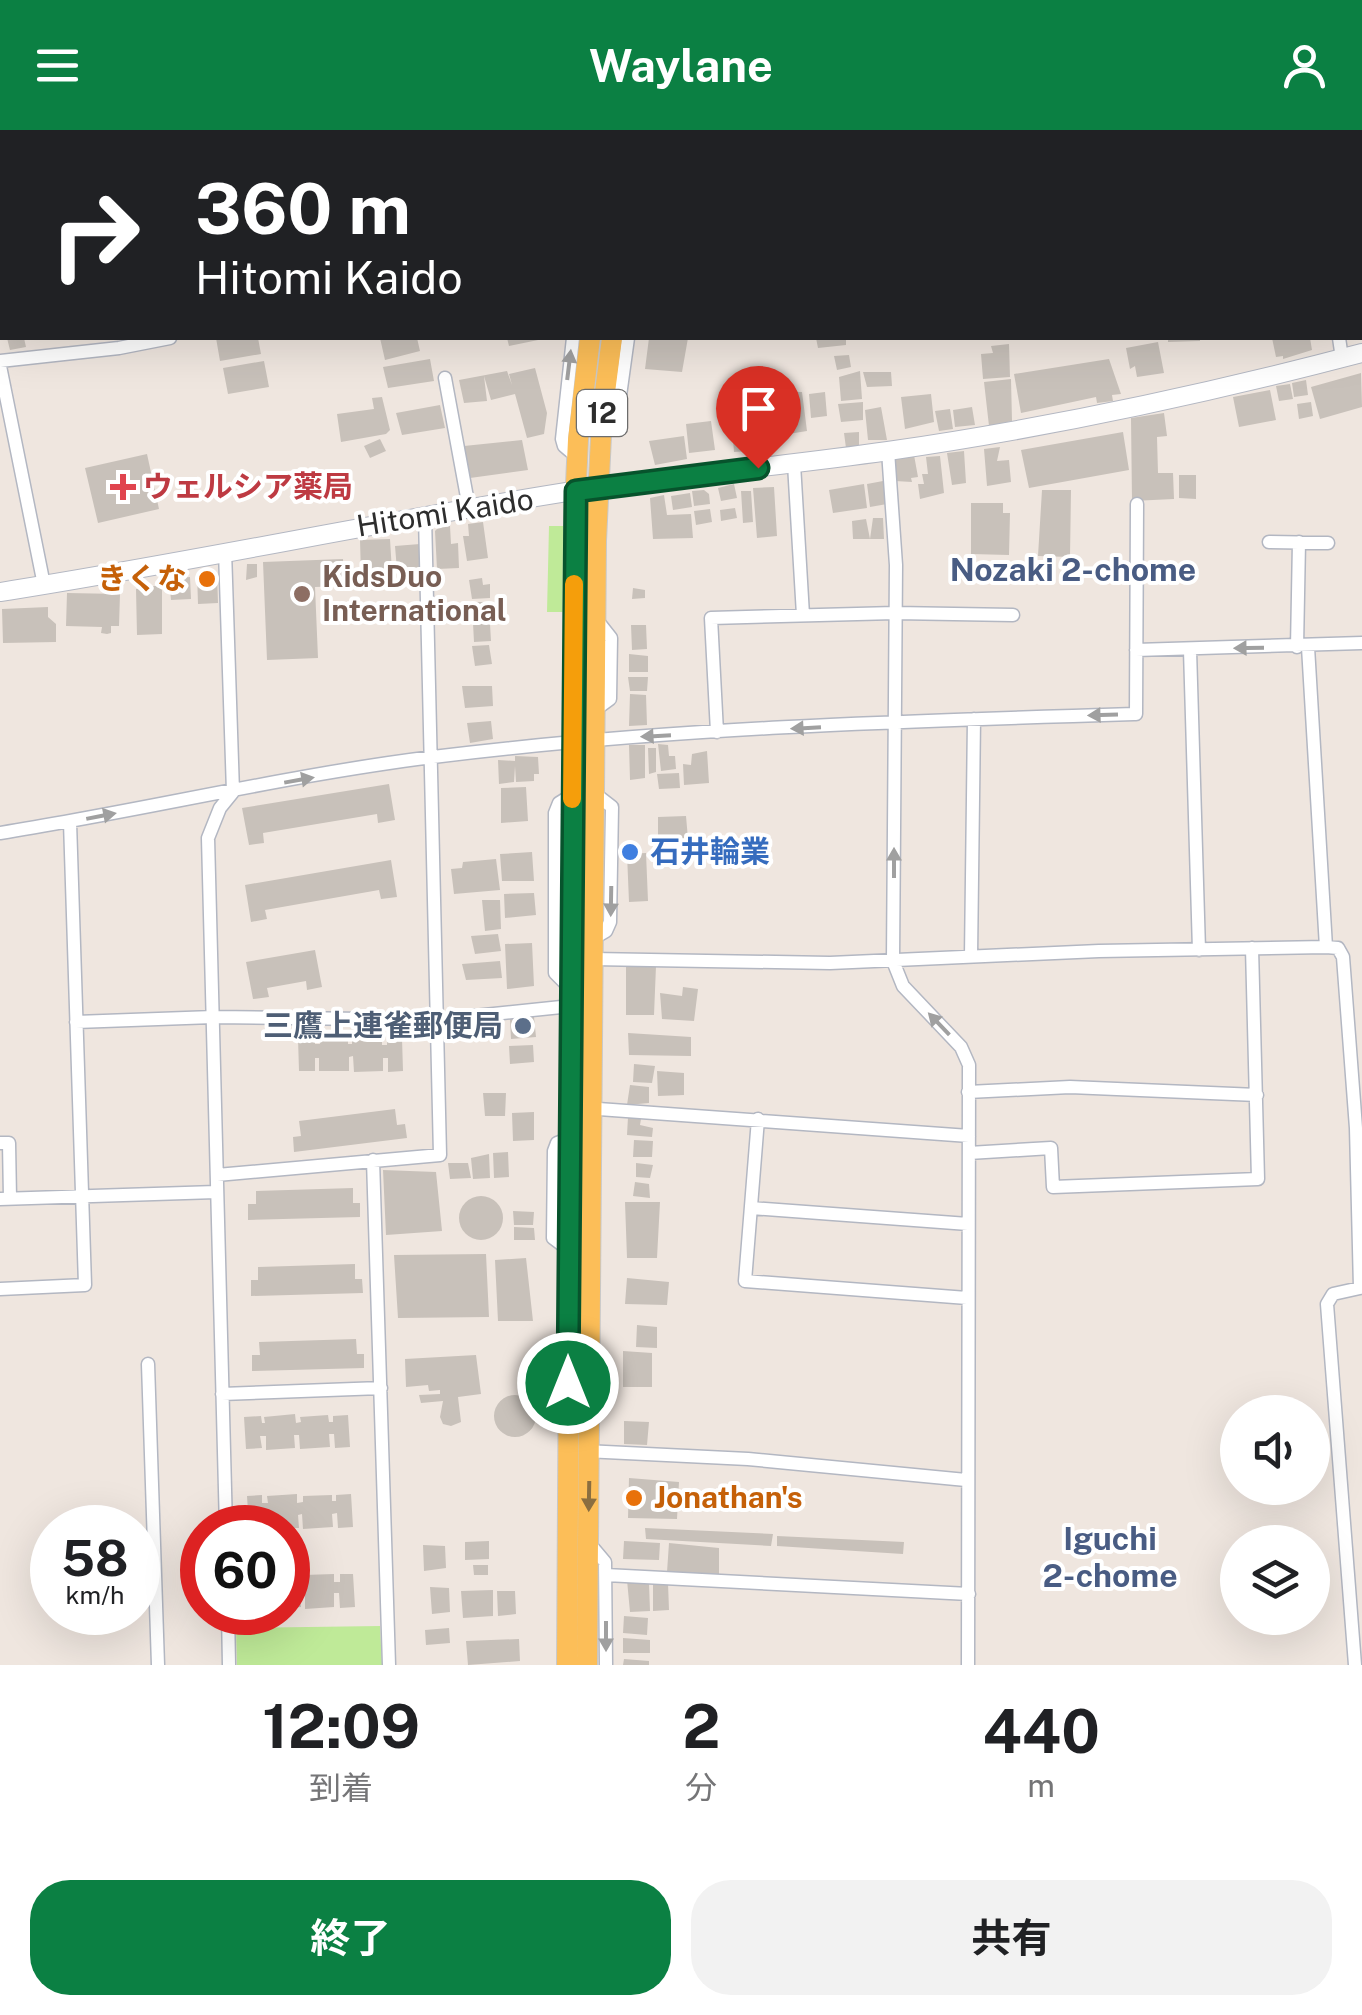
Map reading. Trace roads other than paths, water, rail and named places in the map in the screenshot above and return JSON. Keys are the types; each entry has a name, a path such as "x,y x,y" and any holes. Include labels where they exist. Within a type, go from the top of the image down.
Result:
{"main road":[{"name":"12","path":"588,1665 590,1335 581,1108 571,997 576,491 590,340"},
{"name":"12","path":"566,1665 570,1138 581,1108 594,948 598,488 612,340"},
{"name":"Hitomi Kaido","path":"0,592 576,491 888,451 1148,405 1362,353"},
{"path":"568,1383 572,1388 579,1387 580,1360 590,1335"}],"street":[{"path":"44,585 0,363 149,340"},
{"path":"573,340 562,439 577,457"},
{"path":"602,414 620,403 628,340"},
{"path":"1339,340 1342,358"},
{"path":"445,378 469,508"},
{"path":"888,451 895,613 893,961 902,986 961,1047 969,1065 968,1665"},
{"path":"794,464 802,614"},
{"path":"0,833 429,757 718,732 1136,714 1136,504"},
{"path":"217,1175 440,1154 424,516"},
{"path":"1269,542 1328,543"},
{"path":"1298,542 1302,647 1326,947"},
{"path":"225,551 233,792 220,808 208,838 225,1505"},
{"path":"718,732 711,618 895,613 1013,615"},
{"path":"1136,650 1362,643"},
{"path":"1190,650 1200,950"},
{"path":"972,957 974,719"},
{"path":"198,797 220,808"},
{"path":"0,1289 84,1285 70,822"},
{"path":"594,948 830,963 1338,948 1342,957 1356,1128 1360,1288 1333,1294 1327,1304 1356,1579 1355,1665"},
{"path":"969,1153 1051,1148 1053,1187 1258,1179 1252,948"},
{"path":"76,1022 213,1017 436,1020 571,997"},
{"path":"968,1092 1070,1087 1257,1095"},
{"path":"581,1108 969,1136"},
{"path":"758,1119 745,1281 967,1298"},
{"path":"0,1143 10,1143 5,1199 216,1192"},
{"path":"373,1160 389,1665"},
{"path":"750,1208 968,1224"},
{"path":"148,1364 158,1665"},
{"path":"222,1394 381,1388"},
{"path":"568,1450 748,1459 966,1480"},
{"path":"589,1544 605,1562 606,1665"},
{"path":"606,1574 969,1594"},
{"path":"229,1635 230,1665"}],"place":[{"name":"ウェルシア薬局","path":"123,487"},
{"name":"きくな","path":"207,579"},
{"name":"KidsDuo International","path":"302,594"},
{"name":"石井輪業","path":"630,852"},
{"name":"三鷹上連雀郵便局","path":"523,1026"},
{"name":"Jonathan's","path":"634,1498"}],"district":[{"name":"Nozaki 2-chome","path":"1073,570"},
{"name":"Iguchi 2-chome","path":"1110,1558"}]}
